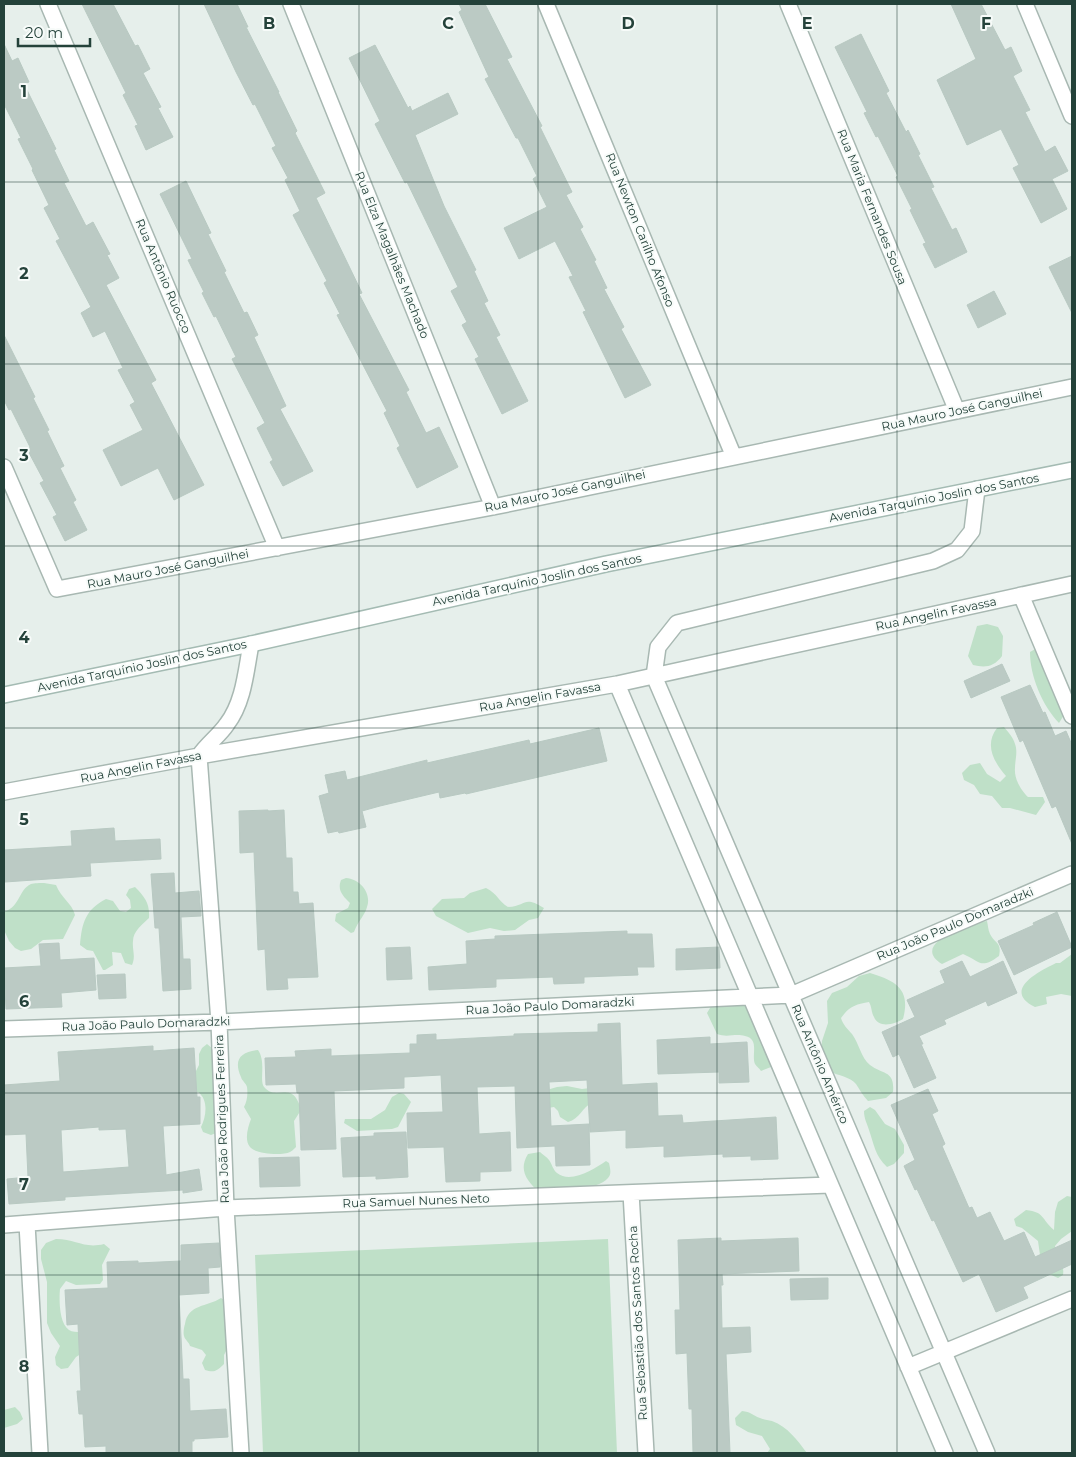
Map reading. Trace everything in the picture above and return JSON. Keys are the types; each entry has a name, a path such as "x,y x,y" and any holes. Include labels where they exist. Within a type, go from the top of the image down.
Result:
{"street":[{"name":"Rua Antônio Ruocco","path":"48,4 277,548"},
{"name":"Rua Elza Magalhães Machado","path":"291,4 493,506"},
{"name":"Rua Newton Carilho Afonso","path":"547,4 734,457"},
{"name":"Rua Maria Fernandes Sousa","path":"788,4 957,411"},
{"path":"1025,4 1072,116"},
{"name":"Rua Mauro José Ganguilhei","path":"4,467 57,589 493,506 1072,387"},
{"name":"Avenida Tarquínio Joslin dos Santos","path":"4,695 252,644 606,564 1072,470"},
{"path":"654,676 658,648 677,623 933,561 957,550 972,531 976,489"},
{"name":"Rua Angelin Favassa","path":"4,792 199,756 616,684 1072,584"},
{"path":"1022,595 1072,716"},
{"path":"199,756 207,744 227,725 238,706 252,644"},
{"name":"Rua Antônio Américo","path":"654,676 987,1453"},
{"path":"616,684 945,1453"},
{"name":"Rua João Rodrigues Ferreira","path":"199,756 219,1022 226,1208 241,1453"},
{"name":"Rua João Paulo Domaradzki","path":"4,1028 219,1022 791,995 1072,874"},
{"name":"Rua Samuel Nunes Neto","path":"4,1225 226,1208 830,1185"},
{"name":"Rua Sebastião dos Santos Rocha","path":"631,1193 646,1453"},
{"path":"27,1224 40,1453"},
{"path":"908,1367 1072,1299"}],"green space":[{"path":"987,624 998,627 1003,636 1002,656 989,666 973,665 968,656 977,626"},
{"path":"1037,648 1064,704 1064,715 1059,723 1042,699 1032,671 1030,652"},
{"path":"1004,727 1012,737 1016,747 1015,772 1018,784 1028,797 1043,797 1045,802 1036,815 1010,808 1002,808 992,796 980,794 974,785 964,780 962,773 970,765 980,763 987,774 1000,782 1006,776 994,759 991,747 993,734 997,728"},
{"path":"346,878 360,884 368,897 366,910 354,932 351,933 335,921 336,914 348,908 350,903 340,890 341,880"},
{"path":"32,884 56,885 75,915 63,939 43,940 31,949 21,951 15,948 9,941 4,930 4,912 14,906 27,887"},
{"path":"135,887 146,901 149,909 149,918 133,937 134,959 132,965 125,963 121,953 112,952 113,965 103,970 93,951 87,950 80,945 86,918 93,908 106,899 113,901 120,911 126,912 131,908 130,900 126,895 129,889"},
{"path":"486,888 508,907 532,902 544,908 538,918 529,920 515,930 504,931 490,928 468,933 436,916 432,909 442,899 464,898 470,893"},
{"path":"987,921 990,934 1000,948 999,956 993,960 988,963 980,963 963,954 942,964 934,956 933,949 937,942 946,936 957,930"},
{"path":"1072,954 1072,996 1061,994 1046,997 1047,1004 1035,1007 1025,1001 1022,988 1033,976 1056,963 1060,963"},
{"path":"870,973 887,979 899,988 905,1000 905,1009 903,1019 887,1024 876,1021 869,1002 853,1007 841,1018 867,1062 890,1076 892,1080 893,1092 886,1098 868,1101 856,1084 847,1078 830,1072 821,1058 822,1041 828,1023 827,1001 832,993 847,987 859,976"},
{"path":"713,1003 748,1005 773,1062 771,1067 761,1071 756,1065 754,1060 754,1044 750,1038 741,1035 725,1036 717,1034 707,1013"},
{"path":"207,1044 213,1049 217,1093 214,1101 217,1128 216,1133 211,1135 203,1132 201,1127 206,1109 204,1099 198,1092 190,1094 199,1065 199,1054"},
{"path":"258,1050 261,1055 262,1081 265,1088 275,1093 284,1092 294,1095 301,1110 294,1121 296,1147 291,1152 269,1154 257,1151 250,1147 247,1141 251,1119 244,1107 247,1098 247,1087 239,1071 238,1061 243,1055"},
{"path":"567,1086 582,1089 590,1088 592,1103 568,1122 560,1117 554,1107 536,1110 540,1092"},
{"path":"399,1093 404,1094 411,1102 398,1127 357,1131 344,1123 345,1119 371,1119 385,1110 392,1097"},
{"path":"870,1107 875,1110 885,1124 895,1129 904,1145 904,1153 894,1164 887,1167 877,1154 865,1119 864,1111"},
{"path":"540,1152 548,1159 556,1172 563,1176 569,1177 582,1174 606,1161 609,1163 610,1175 603,1182 586,1188 539,1192 525,1175 524,1165 528,1154"},
{"path":"1067,1196 1072,1197 1072,1231 1055,1246 1063,1271 1063,1275 1058,1278 1047,1273 1040,1255 1038,1241 1022,1228 1016,1226 1014,1219 1026,1210 1037,1212 1054,1230 1055,1212 1058,1202"},
{"path":"56,1239 69,1240 85,1245 104,1244 110,1249 102,1265 103,1280 100,1284 76,1285 66,1281 60,1289 61,1317 69,1330 81,1332 84,1352 76,1357 68,1368 61,1369 56,1365 55,1357 60,1346 47,1323 47,1282 41,1259 41,1250 46,1243"},
{"path":"608,1239 617,1453 263,1453 255,1255"},
{"path":"221,1298 226,1301 230,1343 224,1355 224,1364 217,1370 205,1370 202,1363 206,1355 202,1350 190,1346 184,1336 184,1328 187,1318 194,1309"},
{"path":"15,1407 23,1419 17,1424 4,1428 4,1410"},
{"path":"742,1411 772,1421 783,1427 792,1434 807,1453 767,1453 770,1449 762,1436 748,1432 736,1425 735,1418"}],"building":[{"path":"82,4 113,4 135,46 138,45 150,69 143,73 161,107 158,108 173,137 146,150 135,126 138,125 123,95 126,93"},
{"path":"204,4 237,4 248,27 246,27 297,131 295,133 325,193 316,198 362,293 359,294 409,390 406,392 426,433 439,427 458,467 417,488 397,448 400,446 384,413 387,411 337,315 340,314 324,283 327,281 293,215 300,211 285,180 288,178 272,148 276,146 236,72"},
{"path":"459,4 485,4 512,57 507,59 542,126 540,127 572,192 566,195 583,227 580,229 596,260 594,261 607,288 604,289 624,327 621,329 651,385 625,398 583,312 586,311 569,277 573,276 555,241 519,259 504,228 547,207 533,179 537,176 485,79 489,77 459,12 462,10"},
{"path":"951,4 981,4 1005,50 1011,47 1022,71 1013,76 1030,110 1025,112 1045,152 1055,146 1068,171 1052,179 1067,209 1041,223 1013,168 1019,165 1001,129 967,145 937,80 976,59"},
{"path":"861,34 889,91 886,93 906,132 908,130 920,154 918,155 934,187 931,188 952,230 956,228 967,252 935,268 923,244 926,243 910,210 912,209 896,177 898,176 864,113 867,112 835,47"},
{"path":"4,44 12,61 18,58 29,82 24,84 56,149 54,150 69,181 64,183 86,226 93,222 110,254 107,255 119,278 106,285 156,380 151,383 204,485 174,500 158,468 121,486 103,450 143,430 130,405 135,402 118,370 123,368 105,331 93,337 81,313 91,307 56,241 60,239 44,208 49,205 18,139 21,138 4,104"},
{"path":"375,45 408,108 410,106 412,111 448,93 458,114 415,135 444,206 476,270 474,271 488,301 484,303 500,335 496,337 528,401 502,414 475,359 479,357 462,325 467,322 451,291 458,287 407,182 405,183 375,124 380,121 349,58"},
{"path":"186,181 211,233 208,234 226,271 224,272 244,313 247,312 258,335 254,337 286,406 280,409 313,471 283,486 270,462 273,460 257,428 265,423 232,359 236,357 216,316 214,317 202,293 204,292 188,260 192,259 160,194"},
{"path":"1072,256 1072,313 1049,267"},
{"path":"994,291 1006,314 978,328 967,305"},
{"path":"4,335 35,397 33,398 64,466 60,468 76,500 73,502 87,530 65,541 53,517 57,515 40,483 44,481 27,449 30,447 11,409 9,410 4,400"},
{"path":"1002,664 1010,681 971,698 964,681"},
{"path":"1030,685 1043,713 1045,712 1055,736 1066,731 1072,745 1072,844 1056,806 1052,808 1023,740 1020,742 1001,697"},
{"path":"599,728 607,761 466,794 440,798 439,792 380,806 362,811 366,827 339,833 338,831 328,833 319,796 329,793 325,775 345,771 347,780 427,760 427,763 529,740 530,744"},
{"path":"284,810 286,858 292,858 293,892 298,892 299,904 313,903 318,977 287,978 288,989 267,990 265,949 258,950 254,852 240,853 239,811"},
{"path":"114,828 115,841 160,839 161,859 90,863 91,876 5,882 4,850 72,846 71,831"},
{"path":"174,873 175,893 199,891 201,916 181,917 183,959 190,959 191,989 163,991 159,928 155,928 151,874"},
{"path":"1057,912 1072,947 1014,975 998,941 1034,925 1033,923"},
{"path":"627,931 627,934 652,934 654,967 637,967 638,975 584,977 584,983 554,984 553,977 496,979 496,987 429,990 428,967 467,964 466,941 495,939 495,936"},
{"path":"59,943 60,960 94,958 96,990 61,993 62,1007 6,1009 4,968 41,966 39,944"},
{"path":"410,947 412,979 387,980 386,948"},
{"path":"719,947 720,968 676,970 676,949"},
{"path":"962,961 970,977 1003,961 1017,993 988,1006 986,1001 944,1020 946,1024 919,1036 936,1078 914,1088 899,1054 893,1057 882,1032 915,1017 907,1000 945,983 940,971"},
{"path":"125,974 126,998 99,999 97,975"},
{"path":"620,1023 622,1085 657,1083 658,1116 682,1115 683,1123 776,1117 778,1159 751,1160 751,1156 723,1157 723,1154 664,1157 664,1146 626,1148 626,1130 590,1132 587,1080 549,1082 551,1126 589,1124 590,1165 556,1166 555,1146 517,1148 515,1086 477,1087 479,1134 510,1132 511,1171 480,1172 480,1181 446,1182 444,1147 408,1148 407,1113 443,1112 441,1075 404,1077 404,1088 334,1091 336,1149 301,1150 299,1093 297,1093 296,1084 266,1085 265,1058 296,1057 295,1051 331,1049 331,1056 410,1053 410,1044 417,1044 417,1035 436,1034 436,1040 514,1036 514,1034 598,1032 598,1024"},
{"path":"710,1037 710,1044 747,1042 749,1082 719,1083 719,1072 658,1074 657,1040"},
{"path":"153,1046 153,1051 194,1048 197,1097 200,1097 200,1124 163,1126 166,1175 199,1169 202,1190 183,1193 183,1190 65,1197 65,1200 9,1204 7,1179 28,1177 26,1134 4,1135 4,1085 60,1081 58,1052","holes":["99,1127 99,1130 126,1129 129,1167 63,1172 61,1130"]},
{"path":"928,1089 938,1111 932,1114 945,1144 942,1146 969,1208 972,1207 977,1218 990,1212 1004,1241 1024,1232 1035,1257 1072,1240 1072,1264 1023,1287 1028,1298 996,1312 979,1274 963,1282 934,1220 932,1221 904,1166 915,1160 891,1105"},
{"path":"406,1132 408,1177 376,1179 376,1176 343,1177 341,1138 374,1136 374,1133"},
{"path":"299,1157 300,1186 260,1187 259,1158"},
{"path":"721,1238 721,1241 798,1238 799,1271 722,1274 722,1328 750,1327 751,1352 726,1354 730,1453 693,1453 692,1409 689,1409 687,1353 676,1354 675,1310 680,1310 678,1240"},
{"path":"219,1243 220,1267 208,1268 209,1293 179,1295 183,1379 189,1379 190,1411 226,1409 228,1437 194,1439 192,1441 192,1453 106,1453 106,1446 85,1447 83,1414 79,1414 77,1391 81,1391 78,1324 67,1325 65,1290 108,1288 107,1262 181,1261 181,1245"},
{"path":"828,1278 828,1299 791,1300 790,1279"}]}
